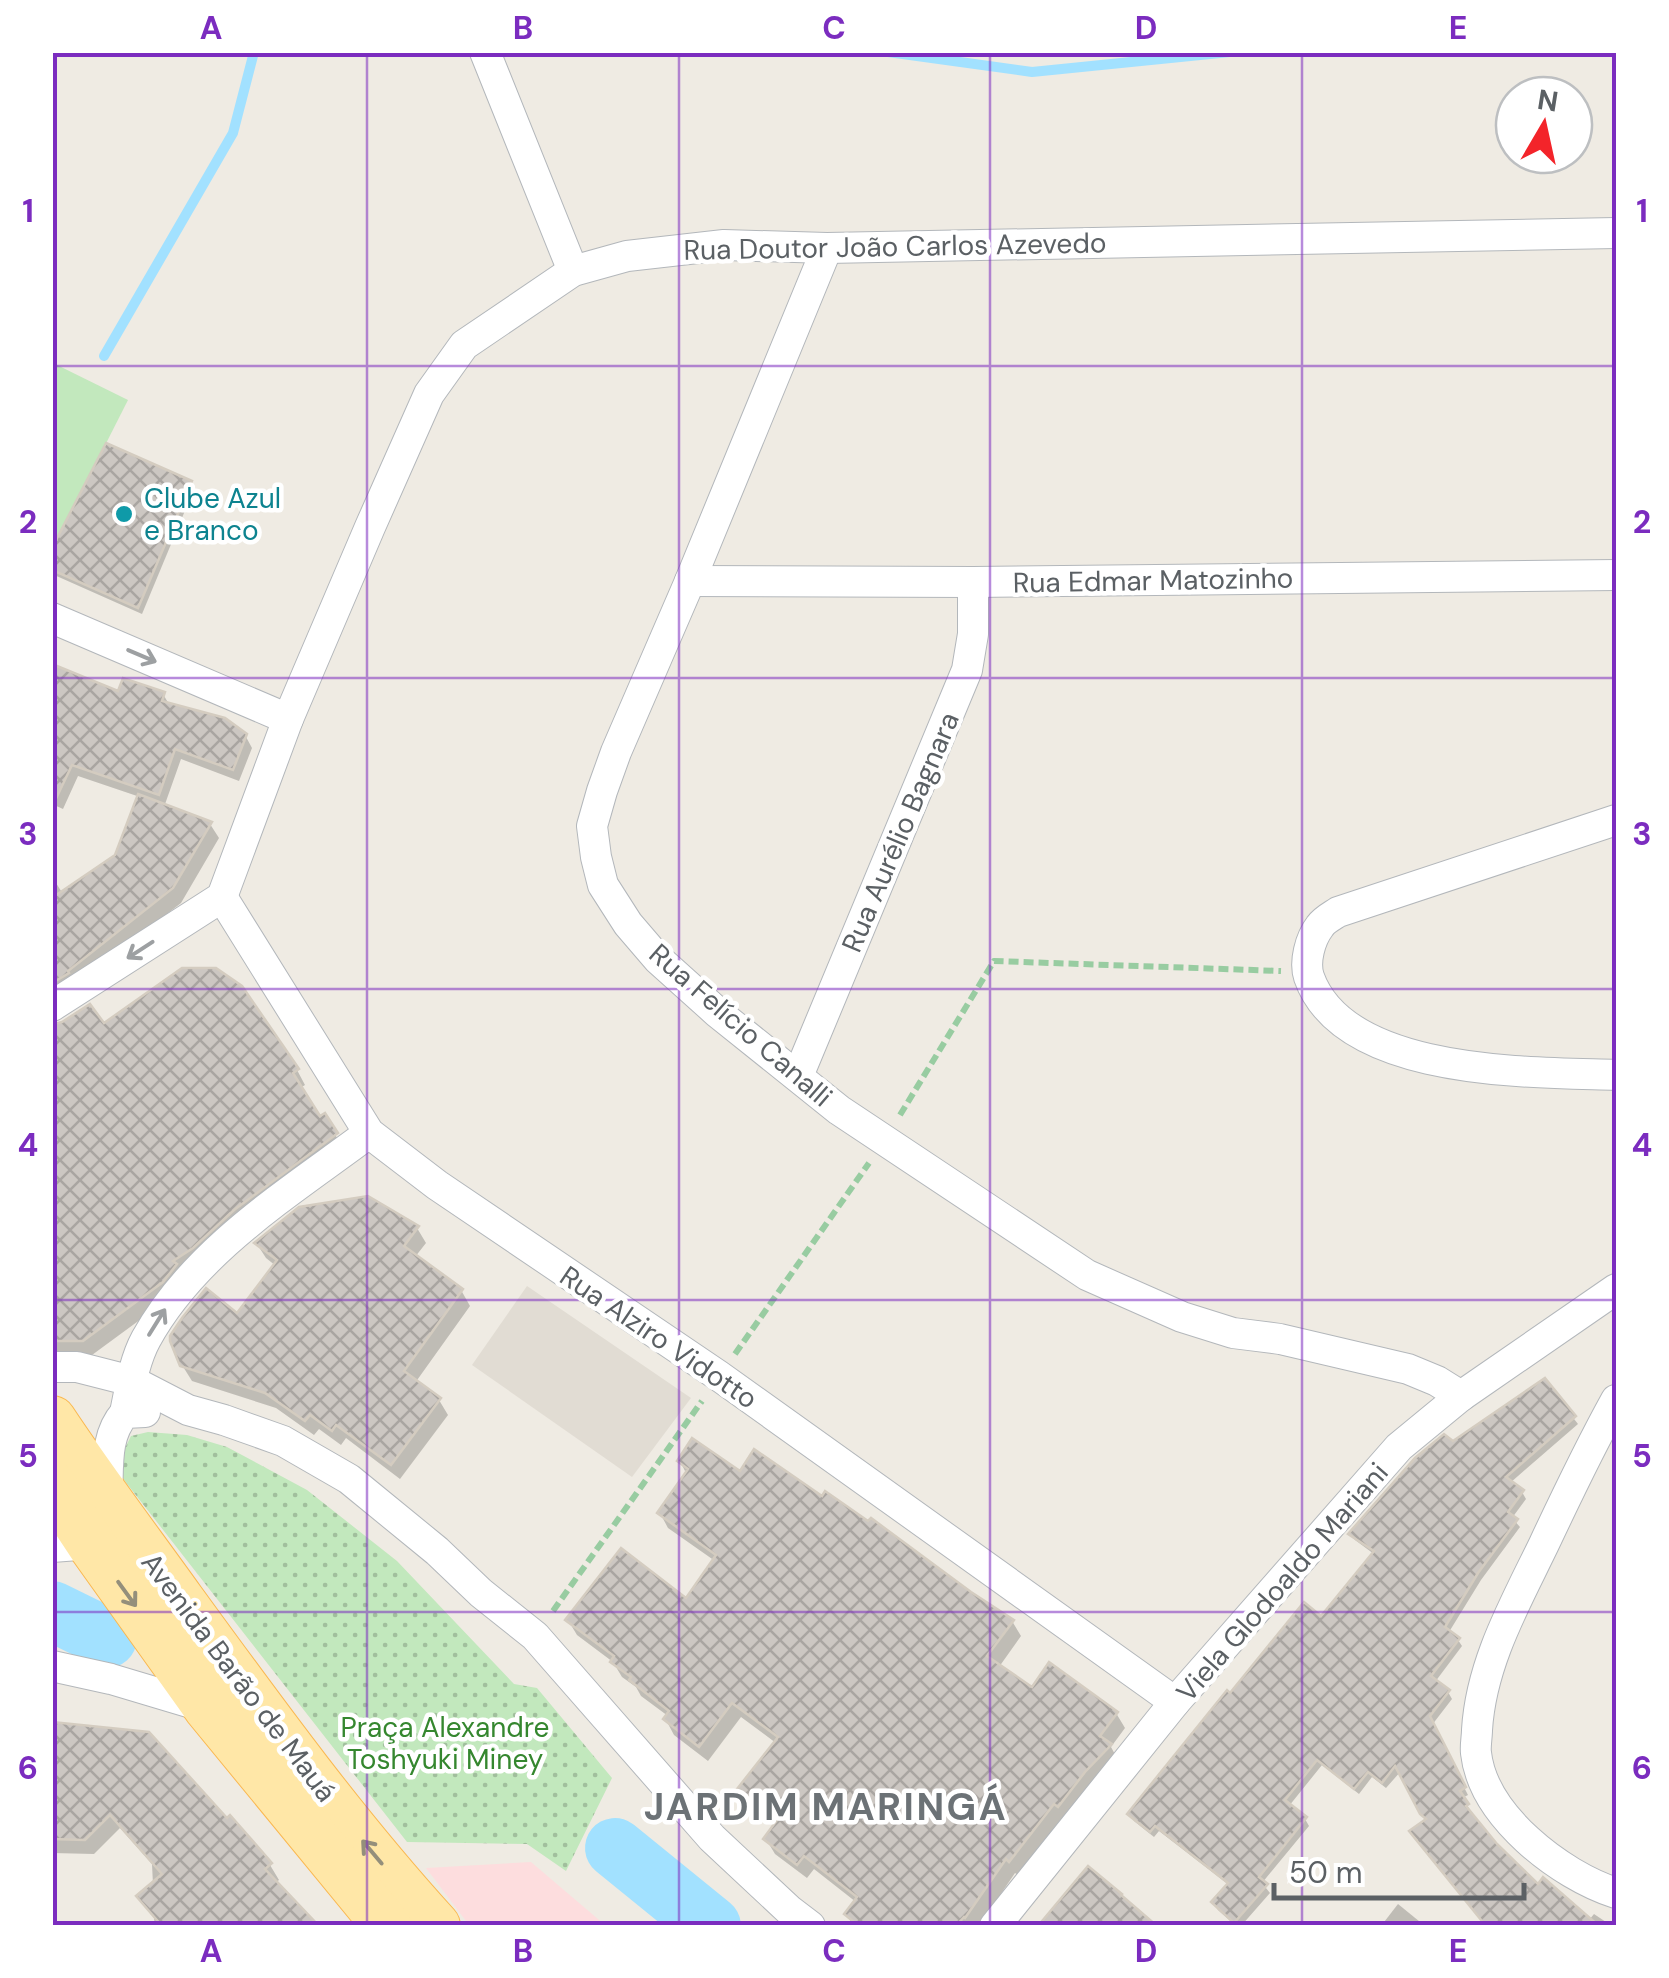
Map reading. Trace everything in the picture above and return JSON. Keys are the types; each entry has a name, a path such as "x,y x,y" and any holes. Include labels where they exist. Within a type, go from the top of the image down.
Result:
{"main road":[{"name":"Avenida Barão de Mauá","path":"52,1420 322,1791 436,1926"},
{"name":"Avenida Barão de Mauá","path":"52,1485 72,1545 387,1926"}],"street":[{"path":"485,52 573,270"},
{"name":"Rua Doutor João Carlos Azevedo","path":"222,897 288,719 429,394 464,345 573,270 628,256 724,245 827,248 1616,233"},
{"name":"Rua Felício Canalli","path":"827,248 602,790 592,826 604,885 628,924 658,959 718,1013 839,1110 1087,1275 1182,1317 1233,1333 1280,1339 1408,1370 1437,1381 1460,1396"},
{"name":"Rua Edmar Matozinho","path":"690,581 1616,576"},
{"name":"Rua Aurélio Bagnara","path":"798,1076 968,670 973,634 972,582"},
{"path":"52,618 288,719"},
{"path":"1616,820 1338,912 1320,924 1310,946 1307,972 1318,998 1344,1022 1371,1040 1404,1052 1459,1066 1616,1076"},
{"path":"52,1006 222,897"},
{"name":"Rua Alziro Vidotto","path":"222,897 368,1133 436,1185 719,1376 1176,1702"},
{"path":"72,1545 99,1534 107,1498 112,1434 125,1413 144,1343 175,1294 235,1234 368,1133"},
{"name":"Viela Glodoaldo Mariani","path":"996,1926 1176,1702 1400,1448 1460,1396 1616,1289"},
{"path":"52,1367 77,1368 132,1381 188,1410 283,1441 348,1479 535,1636 712,1838 810,1926"},
{"path":"1616,1400 1497,1642 1479,1703 1476,1753 1488,1794 1522,1835 1560,1864 1600,1888 1616,1892"},
{"path":"125,1413 188,1410"},
{"path":"52,1666 112,1679 208,1708"}],"path":[{"path":"535,1636 884,1140 994,961 1307,972"}],"shaded area":[{"path":"527,1286 691,1398 632,1477 472,1365"},
{"path":"531,1862 605,1925 469,1925 426,1868"}],"green space":[{"path":"53,363 128,400 53,548"},
{"name":"Praça Alexandre Toshyuki Miney","path":"148,1432 187,1435 227,1447 307,1490 397,1561 514,1684 537,1688 612,1778 566,1871 527,1844 407,1842 117,1471 131,1436"}],"building":[{"name":"Clube Azul e Branco","path":"106,443 192,481 138,608 52,570 52,548"},
{"path":"52,664 118,691 123,678 165,692 162,701 225,718 247,734 233,770 175,749 159,795 72,765 52,807"},
{"path":"138,794 212,822 173,888 52,983 52,898 115,855"},
{"path":"182,968 216,968 242,986 299,1069 293,1073 320,1116 325,1113 338,1133 234,1210 173,1261 177,1264 163,1282 83,1341 52,1341 52,1025 90,1004 104,1023"},
{"path":"368,1196 419,1226 404,1246 463,1289 404,1371 441,1398 391,1465 336,1425 332,1431 310,1415 305,1421 265,1393 180,1366 170,1341 206,1288 237,1313 277,1260 254,1243 299,1207"},
{"path":"1545,1378 1576,1416 1506,1477 1524,1490 1508,1512 1518,1519 1445,1627 1460,1638 1431,1676 1450,1690 1430,1716 1466,1787 1460,1791 1469,1804 1466,1806 1538,1884 1543,1877 1599,1926 1486,1926 1409,1831 1426,1819 1395,1766 1382,1783 1368,1772 1354,1789 1317,1760 1285,1800 1307,1817 1259,1877 1268,1884 1234,1923 1211,1902 1228,1883 1155,1826 1150,1832 1127,1814 1304,1602 1321,1616 1374,1551 1348,1534 1415,1458 1444,1434 1453,1441"},
{"path":"692,1438 740,1471 754,1449 822,1496 825,1491 868,1521 871,1518 1014,1620 987,1656 1032,1687 1049,1662 1118,1712 1100,1736 1112,1744 1058,1807 1054,1804 1009,1862 1006,1859 956,1926 859,1926 844,1914 857,1897 804,1856 797,1865 763,1839 777,1820 737,1789 778,1737 732,1703 699,1747 663,1719 669,1711 610,1662 614,1656 565,1620 621,1548 686,1598 716,1555 657,1513 688,1469 677,1461"},
{"path":"52,1722 149,1732 227,1818 230,1815 272,1863 265,1869 319,1926 162,1926 136,1896 162,1874 110,1815 85,1840 52,1839"},
{"path":"1088,1866 1122,1894 1157,1926 1038,1926"}],"waterway":[{"path":"104,356 233,133 254,52"},
{"path":"888,52 1032,72 1230,52"},
{"path":"52,1611 107,1638"},
{"path":"615,1848 711,1926"}],"place":[{"name":"Clube Azul e Branco","path":"124,514"}],"district":[{"name":"JARDIM MARINGÁ","path":"826,1807"}]}
